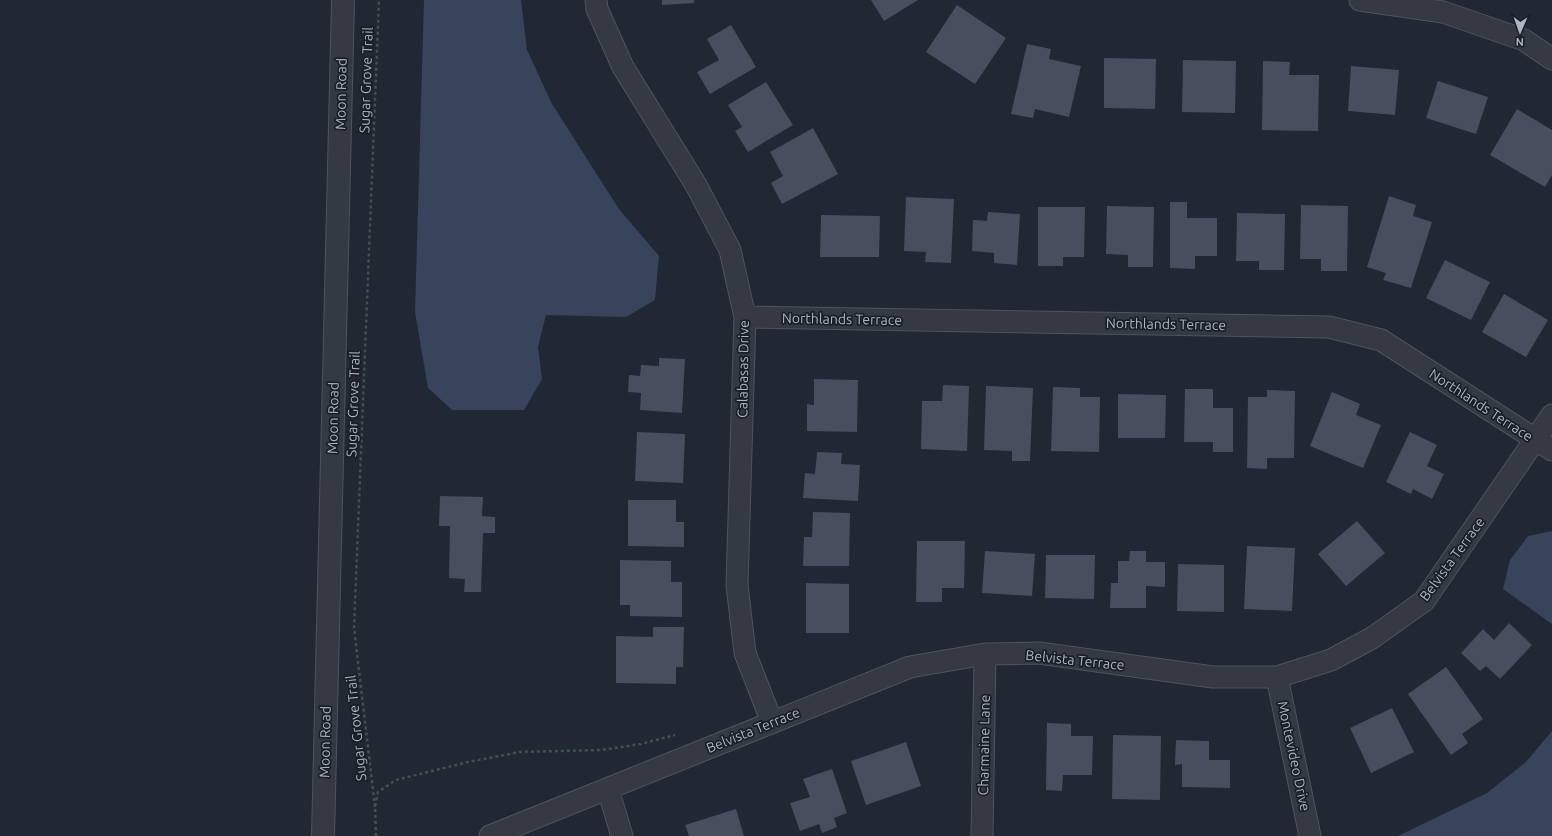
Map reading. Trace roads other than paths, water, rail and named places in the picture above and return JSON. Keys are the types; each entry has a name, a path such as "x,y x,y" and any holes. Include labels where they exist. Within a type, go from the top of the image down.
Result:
{"street":[{"name":"Moon Road","path":"323,836 343,0"},
{"name":"Calabasas Drive","path":"596,0 597,9 623,67 696,185 730,250 745,317 737,585 745,653 772,722"},
{"path":"1360,0 1443,12 1524,40 1552,59"},
{"name":"Northlands Terrace","path":"745,317 1329,327 1381,340 1544,445"},
{"name":"Belvista Terrace","path":"490,836 608,790 910,666 985,654 1039,653 1213,677 1277,676 1331,660 1372,638 1424,600 1544,445 1552,415"},
{"name":"Charmaine Lane","path":"982,836 985,654"},
{"name":"Montevideo Drive","path":"1277,676 1310,836"},
{"path":"608,790 622,836"}],"water":[{"path":"424,0 521,0 527,50 552,104 619,209 659,256 655,300 626,317 546,315 538,347 542,379 524,410 452,410 428,388 415,312"},
{"path":"1552,531 1552,624 1503,589 1510,560 1528,536"},
{"path":"1552,731 1552,836 1398,836 1487,793 1526,762"}]}
